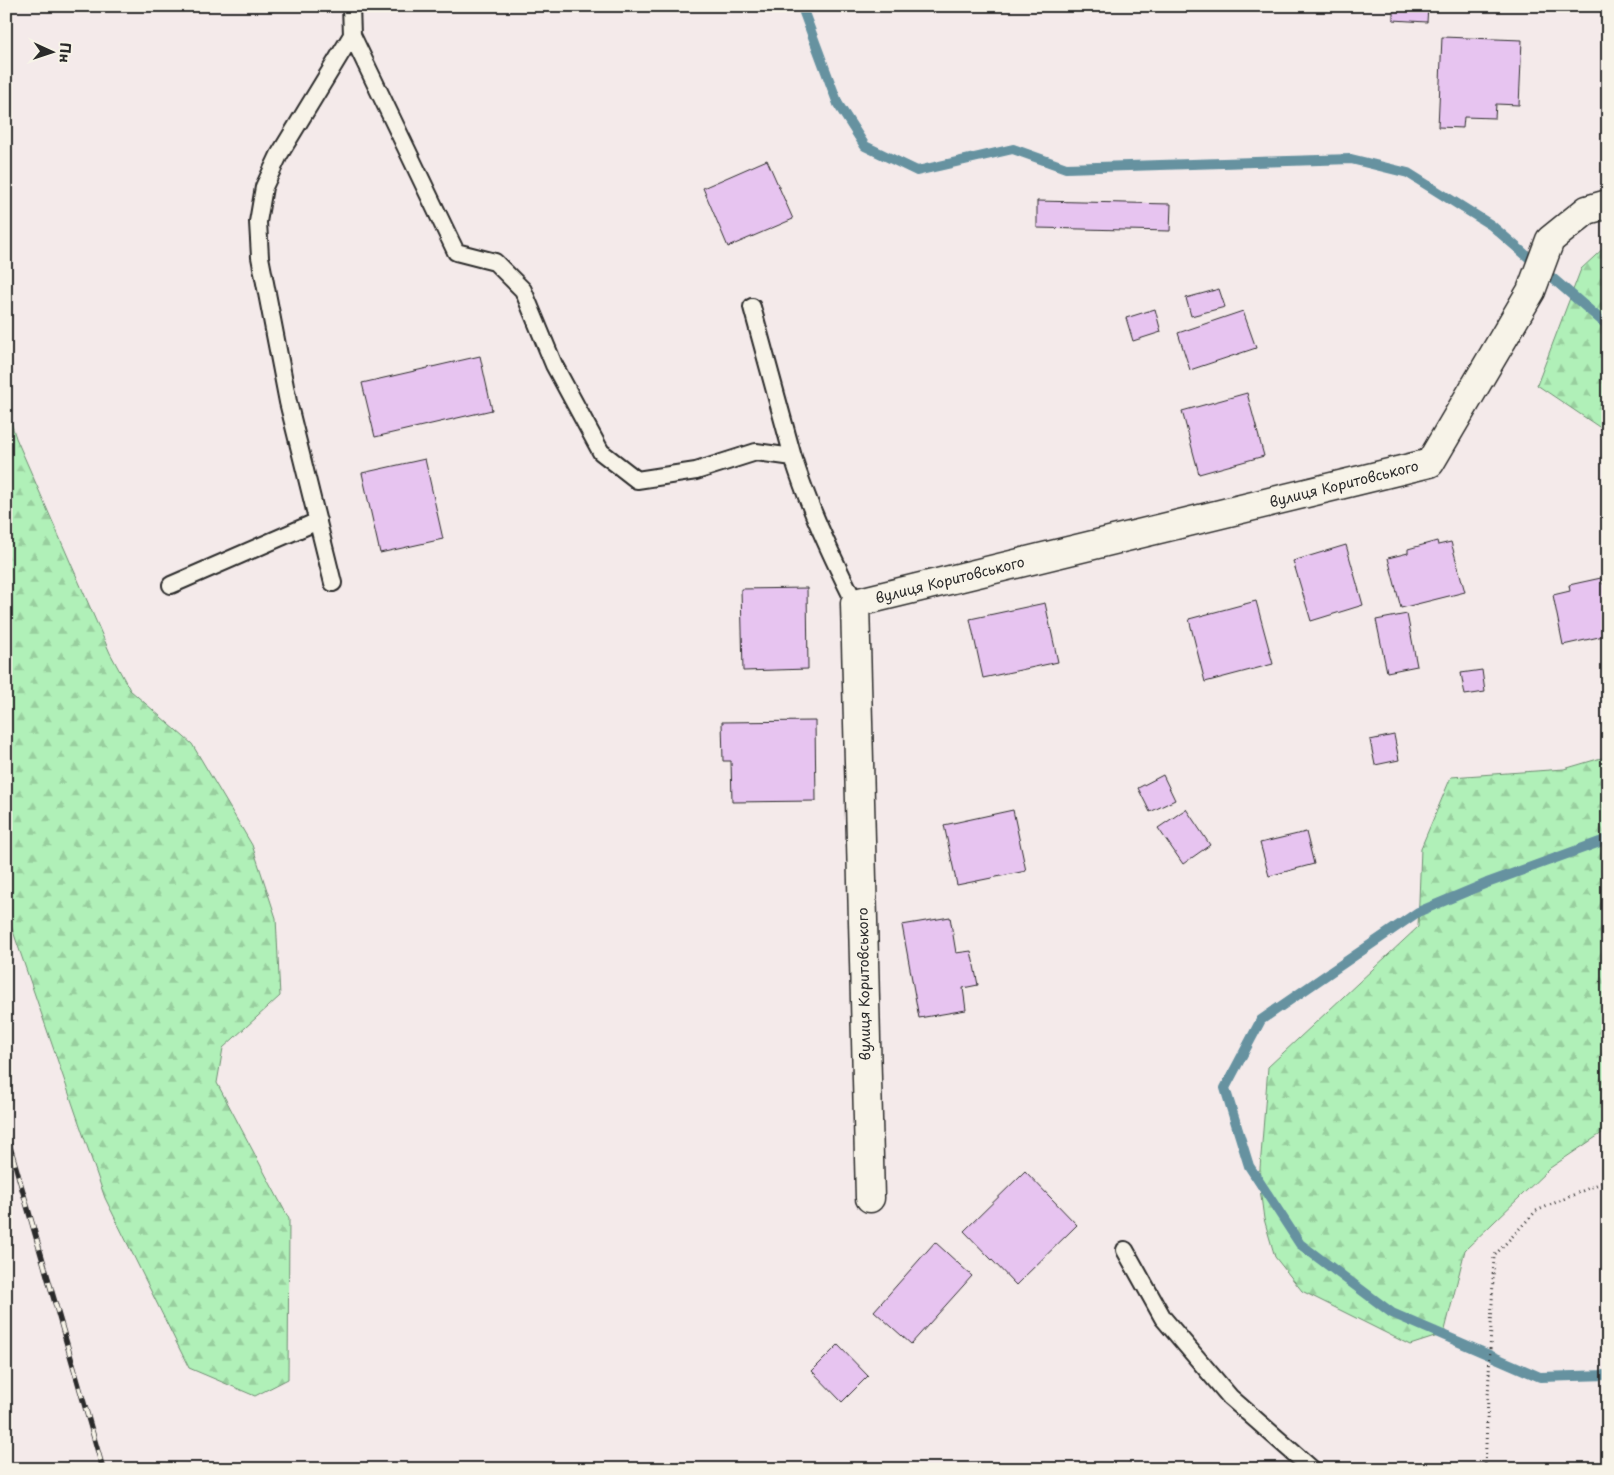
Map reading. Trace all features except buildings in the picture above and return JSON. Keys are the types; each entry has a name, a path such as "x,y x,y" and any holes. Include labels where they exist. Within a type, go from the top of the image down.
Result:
{"street":[{"name":"вулиця Коритовського","path":"870,1198 855,603 1430,463 1531,291 1550,240 1587,210 1608,204"}],"lane":[{"path":"351,6 352,35 456,252 495,262 523,290 554,364 601,452 637,480 696,471 756,452 793,457"},
{"path":"333,583 288,402 260,257 258,222 264,187 279,155 352,35"},
{"path":"752,307 803,488 831,555 855,603"},
{"path":"171,586 318,521"},
{"path":"1125,1250 1163,1318 1224,1390 1312,1469"}],"path":[{"path":"1485,1469 1494,1256 1536,1211 1608,1180"}],"green space":[{"path":"1608,244 1608,433 1537,385 1581,269"},
{"path":"6,407 16,438 110,653 130,690 192,744 252,845 276,918 280,996 223,1048 217,1083 289,1219 288,1379 255,1396 189,1368 105,1198 6,911"},
{"path":"1608,756 1608,1129 1550,1168 1465,1250 1444,1334 1410,1345 1302,1291 1275,1257 1264,1219 1259,1181 1268,1067 1418,927 1421,848 1451,777 1564,769"}],"waterway":[{"path":"804,6 803,10 838,104 865,146 917,171 1013,149 1066,168 1351,159 1408,173 1491,225 1608,326"},
{"path":"1608,839 1487,883 1418,912 1261,1020 1225,1088 1249,1166 1300,1244 1392,1313 1540,1377 1608,1375"}],"railway":[{"path":"6,1133 103,1469"}]}
